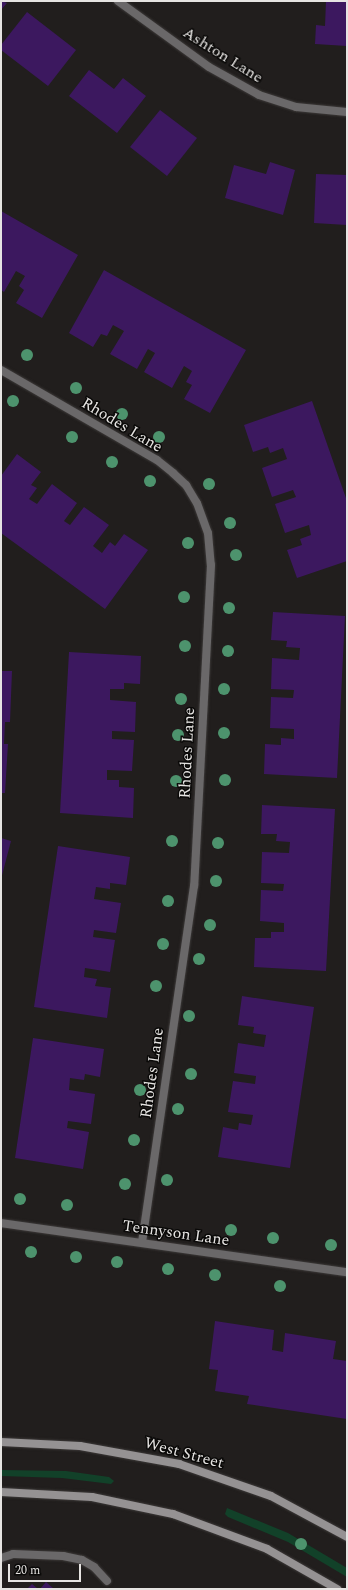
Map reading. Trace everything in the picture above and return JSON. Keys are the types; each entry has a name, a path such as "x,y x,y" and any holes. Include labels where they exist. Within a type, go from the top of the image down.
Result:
{"street":[{"name":"Ashton Lane","path":"118,1 210,67 259,95 296,107 347,112"},
{"name":"Rhodes Lane","path":"1,370 156,460 173,473 186,485 197,503 208,533 211,565 194,886 142,1242"},
{"name":"Tennyson Lane","path":"1,1223 347,1272"},
{"name":"West Street","path":"1,1442 80,1446 179,1464 271,1496 347,1537"},
{"path":"1,1492 92,1497 173,1514 267,1549 337,1589"},
{"path":"1,1558 13,1554 63,1556 82,1560 94,1567 107,1581"}],"green space":[{"path":"1,1470 66,1471 109,1477 114,1481 111,1484 62,1478 1,1476"},
{"path":"227,1508 288,1533 347,1568 347,1577 288,1542 228,1517 225,1514"}],"building":[{"path":"1,1 7,3 1,10"},
{"path":"326,1 347,1 347,46 315,44 316,25 325,26"},
{"path":"27,12 76,50 48,86 1,50 1,45"},
{"path":"89,70 114,89 123,78 146,96 117,133 69,96"},
{"path":"160,110 197,138 167,176 130,147"},
{"path":"270,162 295,170 283,215 225,198 234,165 266,174"},
{"path":"316,174 347,175 347,225 314,223"},
{"path":"1,211 78,255 42,318 16,303 24,290 19,286 25,276 16,271 4,292 1,290"},
{"path":"104,270 246,350 210,413 184,399 192,385 186,382 192,371 184,366 172,388 144,372 155,353 148,349 137,369 110,354 124,331 113,325 107,336 101,334 93,347 69,333"},
{"path":"312,401 347,501 347,561 297,578 287,550 302,545 300,539 311,535 309,525 285,533 275,504 296,497 293,490 272,497 262,468 287,459 283,448 270,453 268,447 253,452 244,425"},
{"path":"17,454 41,472 31,485 37,488 29,499 37,504 52,484 77,503 64,521 70,525 84,507 109,525 93,546 102,553 110,542 115,546 124,534 148,550 105,609 1,533 1,476"},
{"path":"273,612 345,616 337,778 264,774 265,744 281,745 281,738 294,739 294,729 270,728 271,697 293,698 294,690 271,689 272,658 299,660 300,648 286,647 287,641 271,640"},
{"path":"69,652 141,656 140,684 124,683 124,689 110,689 110,700 136,702 135,732 112,731 112,739 134,740 132,771 107,770 107,780 119,780 119,787 134,788 133,818 60,813"},
{"path":"1,671 12,671 10,722 5,722 4,744 8,744 5,793 1,793"},
{"path":"262,805 335,809 326,971 254,967 255,938 271,938 271,932 284,932 284,923 260,921 261,890 283,891 284,884 261,883 262,852 289,853 290,842 276,841 277,834 261,834"},
{"path":"1,838 11,841 1,879"},
{"path":"58,846 130,857 126,885 110,883 110,889 96,887 94,899 121,903 116,933 94,930 93,937 115,940 110,972 85,968 84,977 97,979 95,986 111,988 107,1018 34,1007"},
{"path":"242,996 314,1007 290,1168 218,1157 223,1127 238,1130 239,1123 251,1125 253,1115 228,1112 233,1081 255,1084 256,1076 234,1073 238,1043 264,1047 266,1035 253,1033 254,1027 238,1025"},
{"path":"33,1038 104,1049 100,1077 85,1074 84,1080 70,1078 69,1090 95,1094 91,1124 68,1121 67,1128 89,1132 83,1169 15,1158"},
{"path":"215,1321 274,1330 272,1350 283,1352 285,1333 336,1341 333,1359 347,1361 347,1419 247,1404 249,1396 215,1391 218,1370 209,1369"},
{"path":"46,1582 54,1589 40,1589"},
{"path":"32,1584 38,1589 27,1589"}]}
